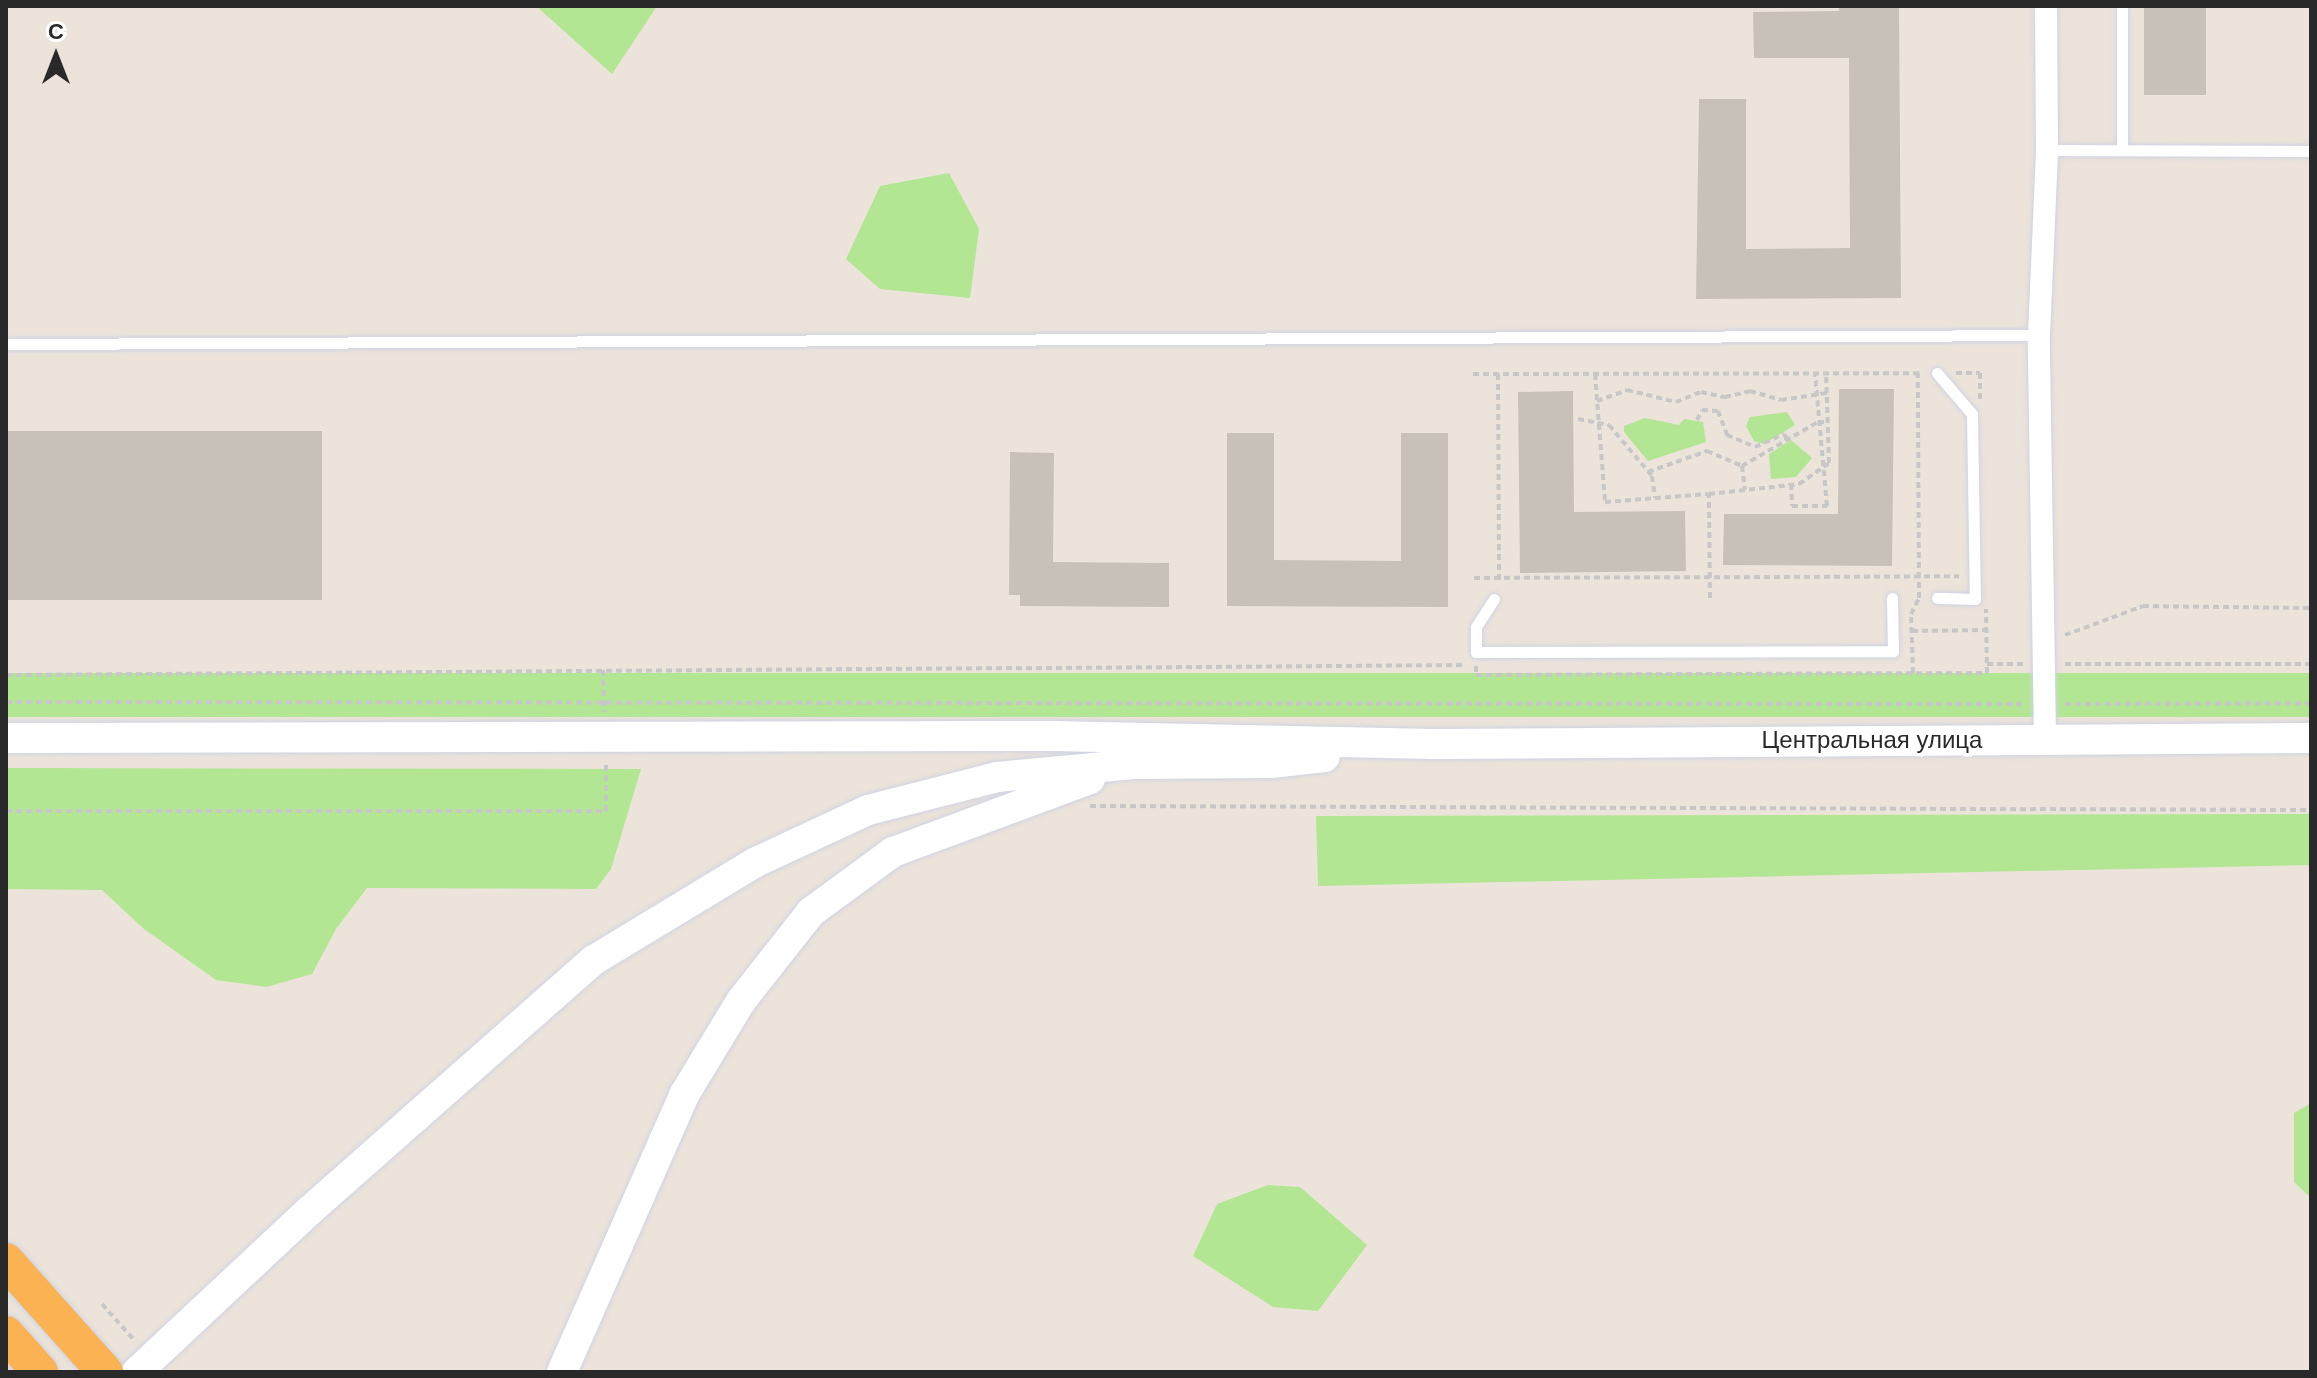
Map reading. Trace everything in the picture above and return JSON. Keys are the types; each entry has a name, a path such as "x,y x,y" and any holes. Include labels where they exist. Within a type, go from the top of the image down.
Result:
{"highway":[{"path":"6,1261 105,1372"},
{"path":"6,1334 40,1372"}],"main road":[{"path":"6,738 1052,736 1434,744"},
{"name":"Центральная улица","path":"1434,744 2311,738"},
{"path":"144,1366 309,1211 594,960 754,863 883,806 997,777 1135,764 1271,763 1434,744"},
{"path":"562,1372 684,1095 741,1001 811,912 893,852 974,818 1135,764"}],"street":[{"path":"2045,738 2039,335 2047,150 2046,6"}],"lane":[{"path":"2122,6 2122,150"},
{"path":"2047,150 2311,151"},
{"path":"6,344 2039,335"},
{"path":"1937,373 1972,414 1975,599 1937,598"},
{"path":"1497,594 1476,627 1476,652 1893,651 1892,598"}],"path":[{"path":"1791,484 1792,506 1827,506 1815,373"},
{"path":"1595,374 1605,502 1791,484 1824,467 1829,463 1826,373"},
{"path":"1913,674 1912,631 1919,576 1918,373"},
{"path":"1473,374 1937,373"},
{"path":"1497,594 1498,374"},
{"path":"1597,401 1627,390 1663,402 1701,392 1725,397 1750,391 1781,400 1827,393"},
{"path":"1697,420 1702,410 1718,411 1723,430 1737,443 1755,447 1784,434 1787,440"},
{"path":"1578,419 1599,420 1609,425 1648,472 1655,498"},
{"path":"1742,466 1818,422 1828,422"},
{"path":"1648,472 1707,451 1742,466"},
{"path":"1742,466 1745,490"},
{"path":"1709,494 1710,598"},
{"path":"1474,578 1974,576"},
{"path":"2045,654 2143,606 2311,608"},
{"path":"1912,631 1986,630"},
{"path":"1484,652 1484,675"},
{"path":"6,675 1476,664 1476,675 1913,674 1987,673 1987,664 2045,654 2311,664"},
{"path":"6,702 2311,703"},
{"path":"1076,806 2311,810"},
{"path":"6,811 606,811"},
{"path":"102,1304 144,1366"}],"green space":[{"path":"536,6 657,6 612,74"},
{"path":"949,173 979,229 970,298 880,289 846,259 880,186"},
{"path":"1787,412 1795,425 1764,444 1754,441 1746,426 1750,417"},
{"path":"1645,418 1679,425 1684,419 1703,422 1706,442 1648,461 1624,432 1624,426"},
{"path":"1791,440 1812,458 1796,477 1771,479 1769,454"},
{"path":"6,673 2311,673 2311,717 6,717"},
{"path":"6,768 641,769 611,869 596,889 367,888 336,929 312,974 266,987 216,980 144,929 102,890 6,889"},
{"path":"2311,814 2311,865 1318,886 1316,816"},
{"path":"2311,1103 2311,1198 2294,1182 2294,1113"},
{"path":"1268,1185 1300,1187 1367,1245 1318,1311 1273,1307 1193,1256 1217,1204"}],"building":[{"path":"2144,6 2206,6 2206,95 2144,95"},
{"path":"1839,7 1899,7 1901,298 1696,299 1699,99 1746,99 1746,249 1850,248 1849,58 1754,58 1753,12 1839,11"},
{"path":"1839,389 1894,389 1892,566 1723,565 1724,514 1838,514"},
{"path":"1573,391 1574,512 1685,511 1686,571 1520,573 1518,392"},
{"path":"6,431 322,431 322,600 6,600"},
{"path":"1227,433 1274,433 1274,560 1401,561 1401,433 1448,433 1448,607 1227,606"},
{"path":"1010,452 1054,453 1053,562 1169,563 1169,607 1020,606 1020,595 1009,595"}]}
